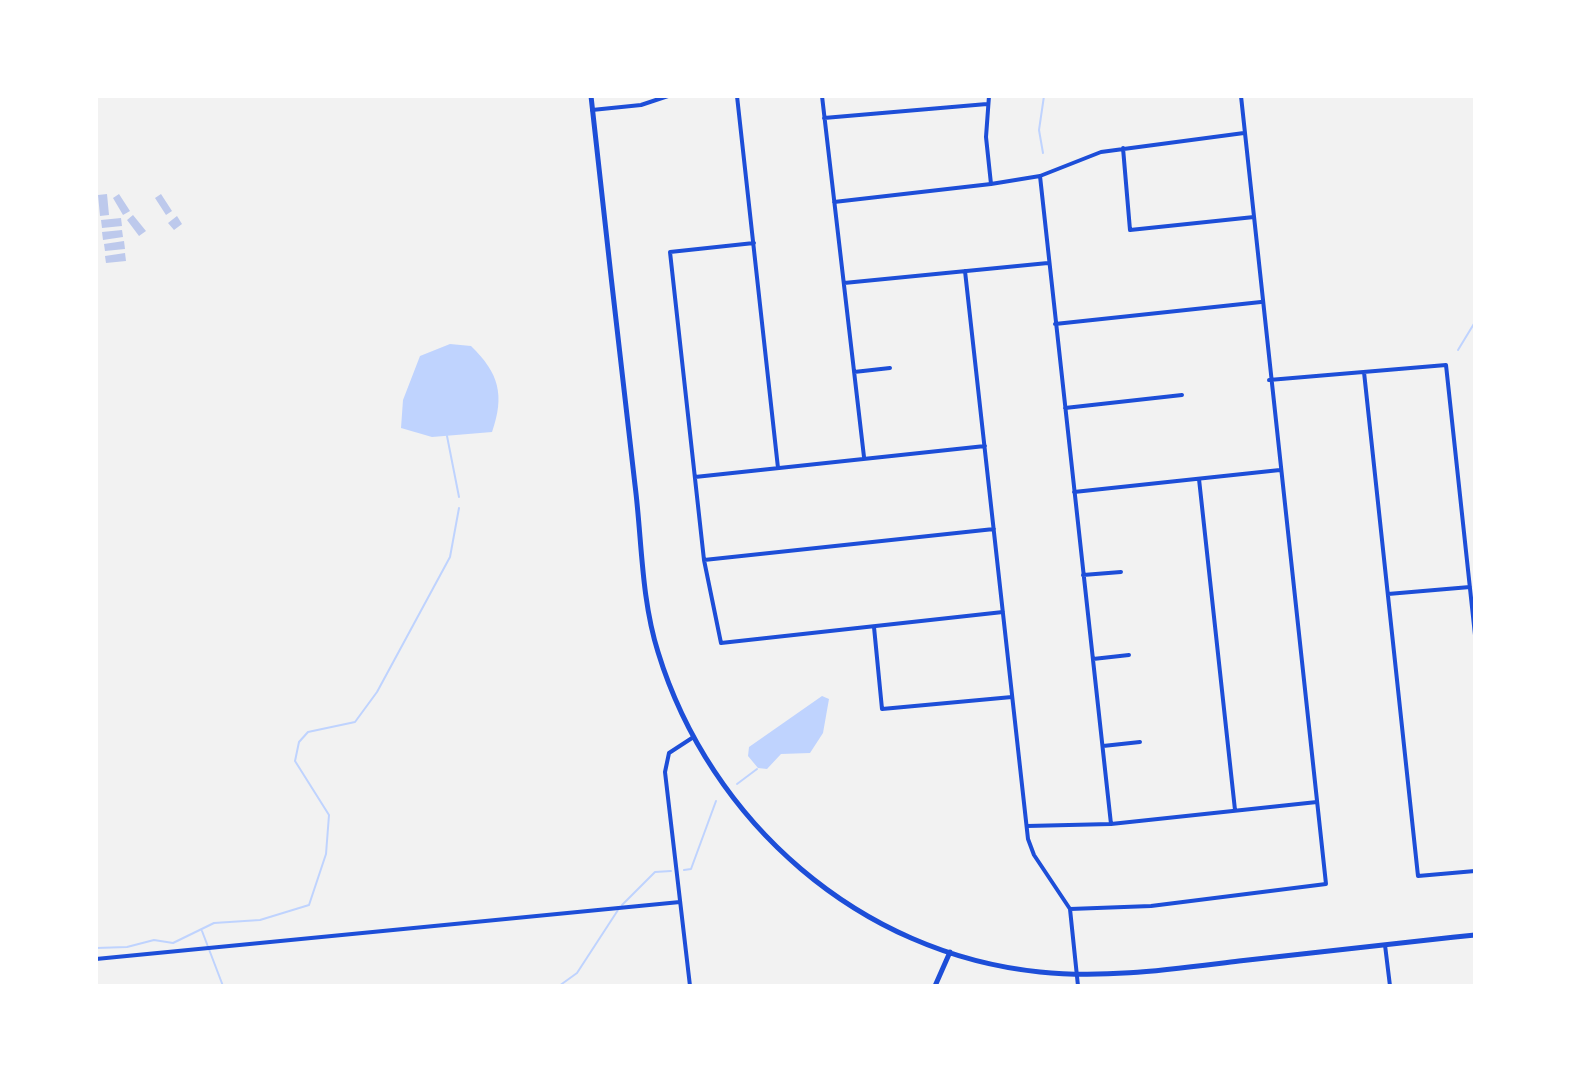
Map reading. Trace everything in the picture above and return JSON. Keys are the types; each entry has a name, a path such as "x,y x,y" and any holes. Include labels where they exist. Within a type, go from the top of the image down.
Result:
{"main road":[{"path":"591,96 649,615 659,655 692,738 736,803 788,861 823,889 877,922 950,952 1019,969 1077,974 1176,969 1475,935"},
{"path":"935,986 950,952"}],"street":[{"path":"592,110 641,105 668,96"},
{"path":"737,96 778,468"},
{"path":"822,96 864,457"},
{"path":"989,96 991,184"},
{"path":"1070,909 1151,906 1326,884 1269,380 1241,96"},
{"path":"824,118 987,104"},
{"path":"834,202 1040,176 1101,152 1244,133"},
{"path":"1123,148 1130,230 1254,217"},
{"path":"1040,176 1111,824"},
{"path":"754,243 670,252 704,560 721,643 1003,612"},
{"path":"843,283 1048,263"},
{"path":"965,271 1027,826 1034,855 1070,909 1078,986"},
{"path":"1055,324 1261,302"},
{"path":"1269,380 1446,365 1475,635"},
{"path":"854,372 890,368"},
{"path":"1364,372 1418,876 1475,871"},
{"path":"1065,408 1182,395"},
{"path":"695,477 985,446"},
{"path":"1074,492 1280,470"},
{"path":"1199,479 1235,810"},
{"path":"704,560 994,529"},
{"path":"1083,575 1121,572"},
{"path":"1388,594 1470,587"},
{"path":"874,627 882,709 1012,697"},
{"path":"1093,659 1129,655"},
{"path":"690,986 666,762 675,748 692,738"},
{"path":"1102,746 1140,742"},
{"path":"1027,826 1111,824 1317,802"},
{"path":"96,959 680,902"},
{"path":"1385,945 1390,986"}],"water":[{"path":"450,344 471,346 493,375 497,385 498,407 492,432 432,437 401,428 403,400 420,356"},
{"path":"822,696 829,699 823,733 810,753 781,754 767,769 758,768 748,756 749,747"}],"building":[{"path":"107,194 109,215 100,216 98,195"},
{"path":"119,194 130,211 123,215 113,198"},
{"path":"161,194 172,211 166,215 155,198"},
{"path":"133,215 146,231 139,236 127,220"},
{"path":"177,216 182,224 174,230 168,223"},
{"path":"121,218 122,226 102,228 101,220"},
{"path":"122,230 123,237 103,240 102,232"},
{"path":"124,241 125,249 105,251 104,244"},
{"path":"125,253 126,261 106,263 105,256"}],"waterway":[{"path":"1043,153 1039,130 1044,96"},
{"path":"1458,350 1475,322"},
{"path":"447,436 459,497"},
{"path":"96,948 127,947 154,940 173,943 214,923 260,920 309,905 326,854 329,815 295,761 299,742 308,732 355,722 377,692 450,557 459,508"},
{"path":"737,784 757,769"},
{"path":"684,870 691,869 716,801"},
{"path":"622,905 655,872 671,871"},
{"path":"559,986 577,973 618,910"},
{"path":"202,931 223,986"}]}
